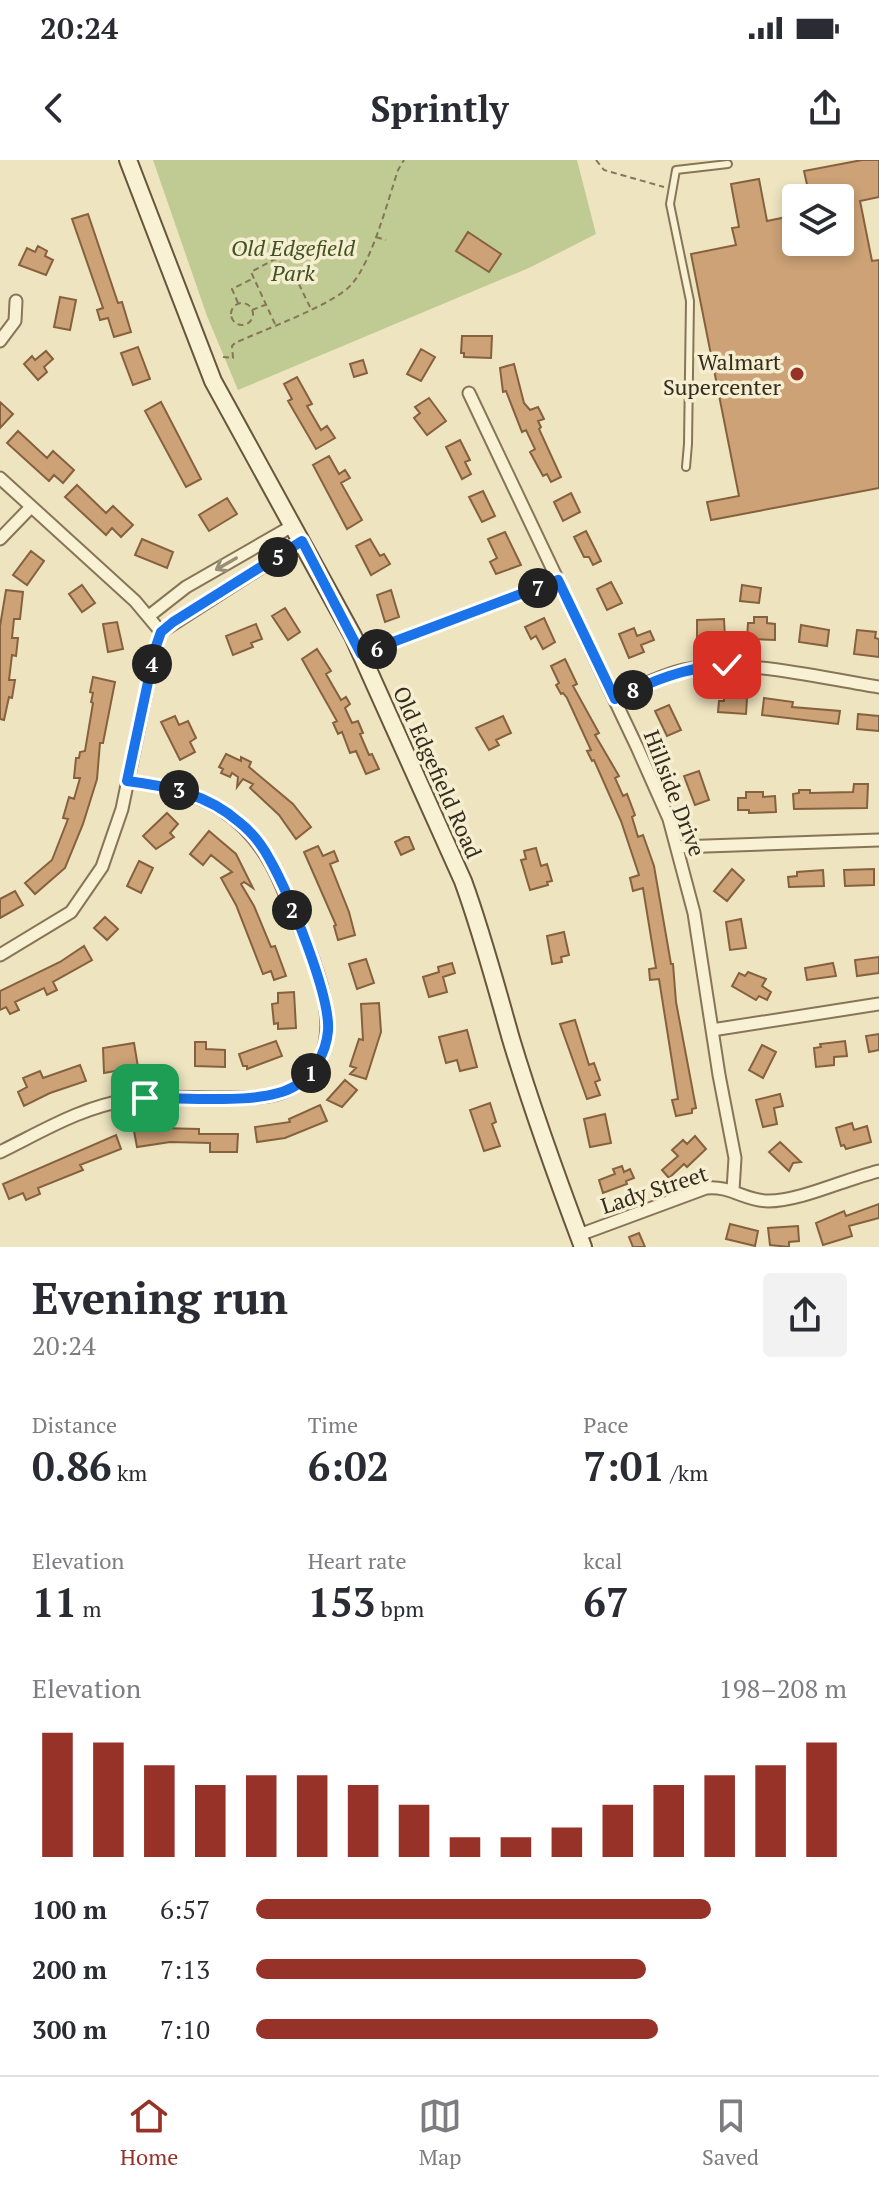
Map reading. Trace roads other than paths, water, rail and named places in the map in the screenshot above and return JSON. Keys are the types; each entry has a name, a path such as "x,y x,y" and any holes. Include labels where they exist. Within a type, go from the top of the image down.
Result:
{"street":[{"name":"Old Edgefield Road","path":"128,160 213,381 294,525 361,654 463,881 476,915 512,1041 581,1241"},
{"path":"0,341 15,321 16,301"},
{"name":"Hillside Drive","path":"469,393 669,819 694,913 735,1158 733,1190"},
{"path":"0,478 149,616 161,632"},
{"path":"0,539 31,507"},
{"path":"149,616 186,587 294,525"},
{"path":"0,955 64,918 97,875 110,847 161,632 302,541"},
{"path":"361,654 558,580"},
{"path":"615,699 668,674 719,666 744,666 879,687"},
{"path":"0,1152 92,1109 127,1100 278,1094 305,1078 323,1053 328,1033 326,1000 301,931 276,872 261,846 241,824 206,801 164,786 127,781"},
{"path":"678,847 879,840"},
{"path":"712,1030 879,1004"},
{"name":"Lady Street","path":"581,1241 706,1188 733,1190 756,1200 779,1201 879,1171"}],"lane":[{"path":"686,467 690,301 670,204 676,170 728,164"}],"place":[{"name":"Walmart Supercenter","path":"797,374"}],"park label":[{"name":"Old Edgefield Park","path":"293,260"}]}
